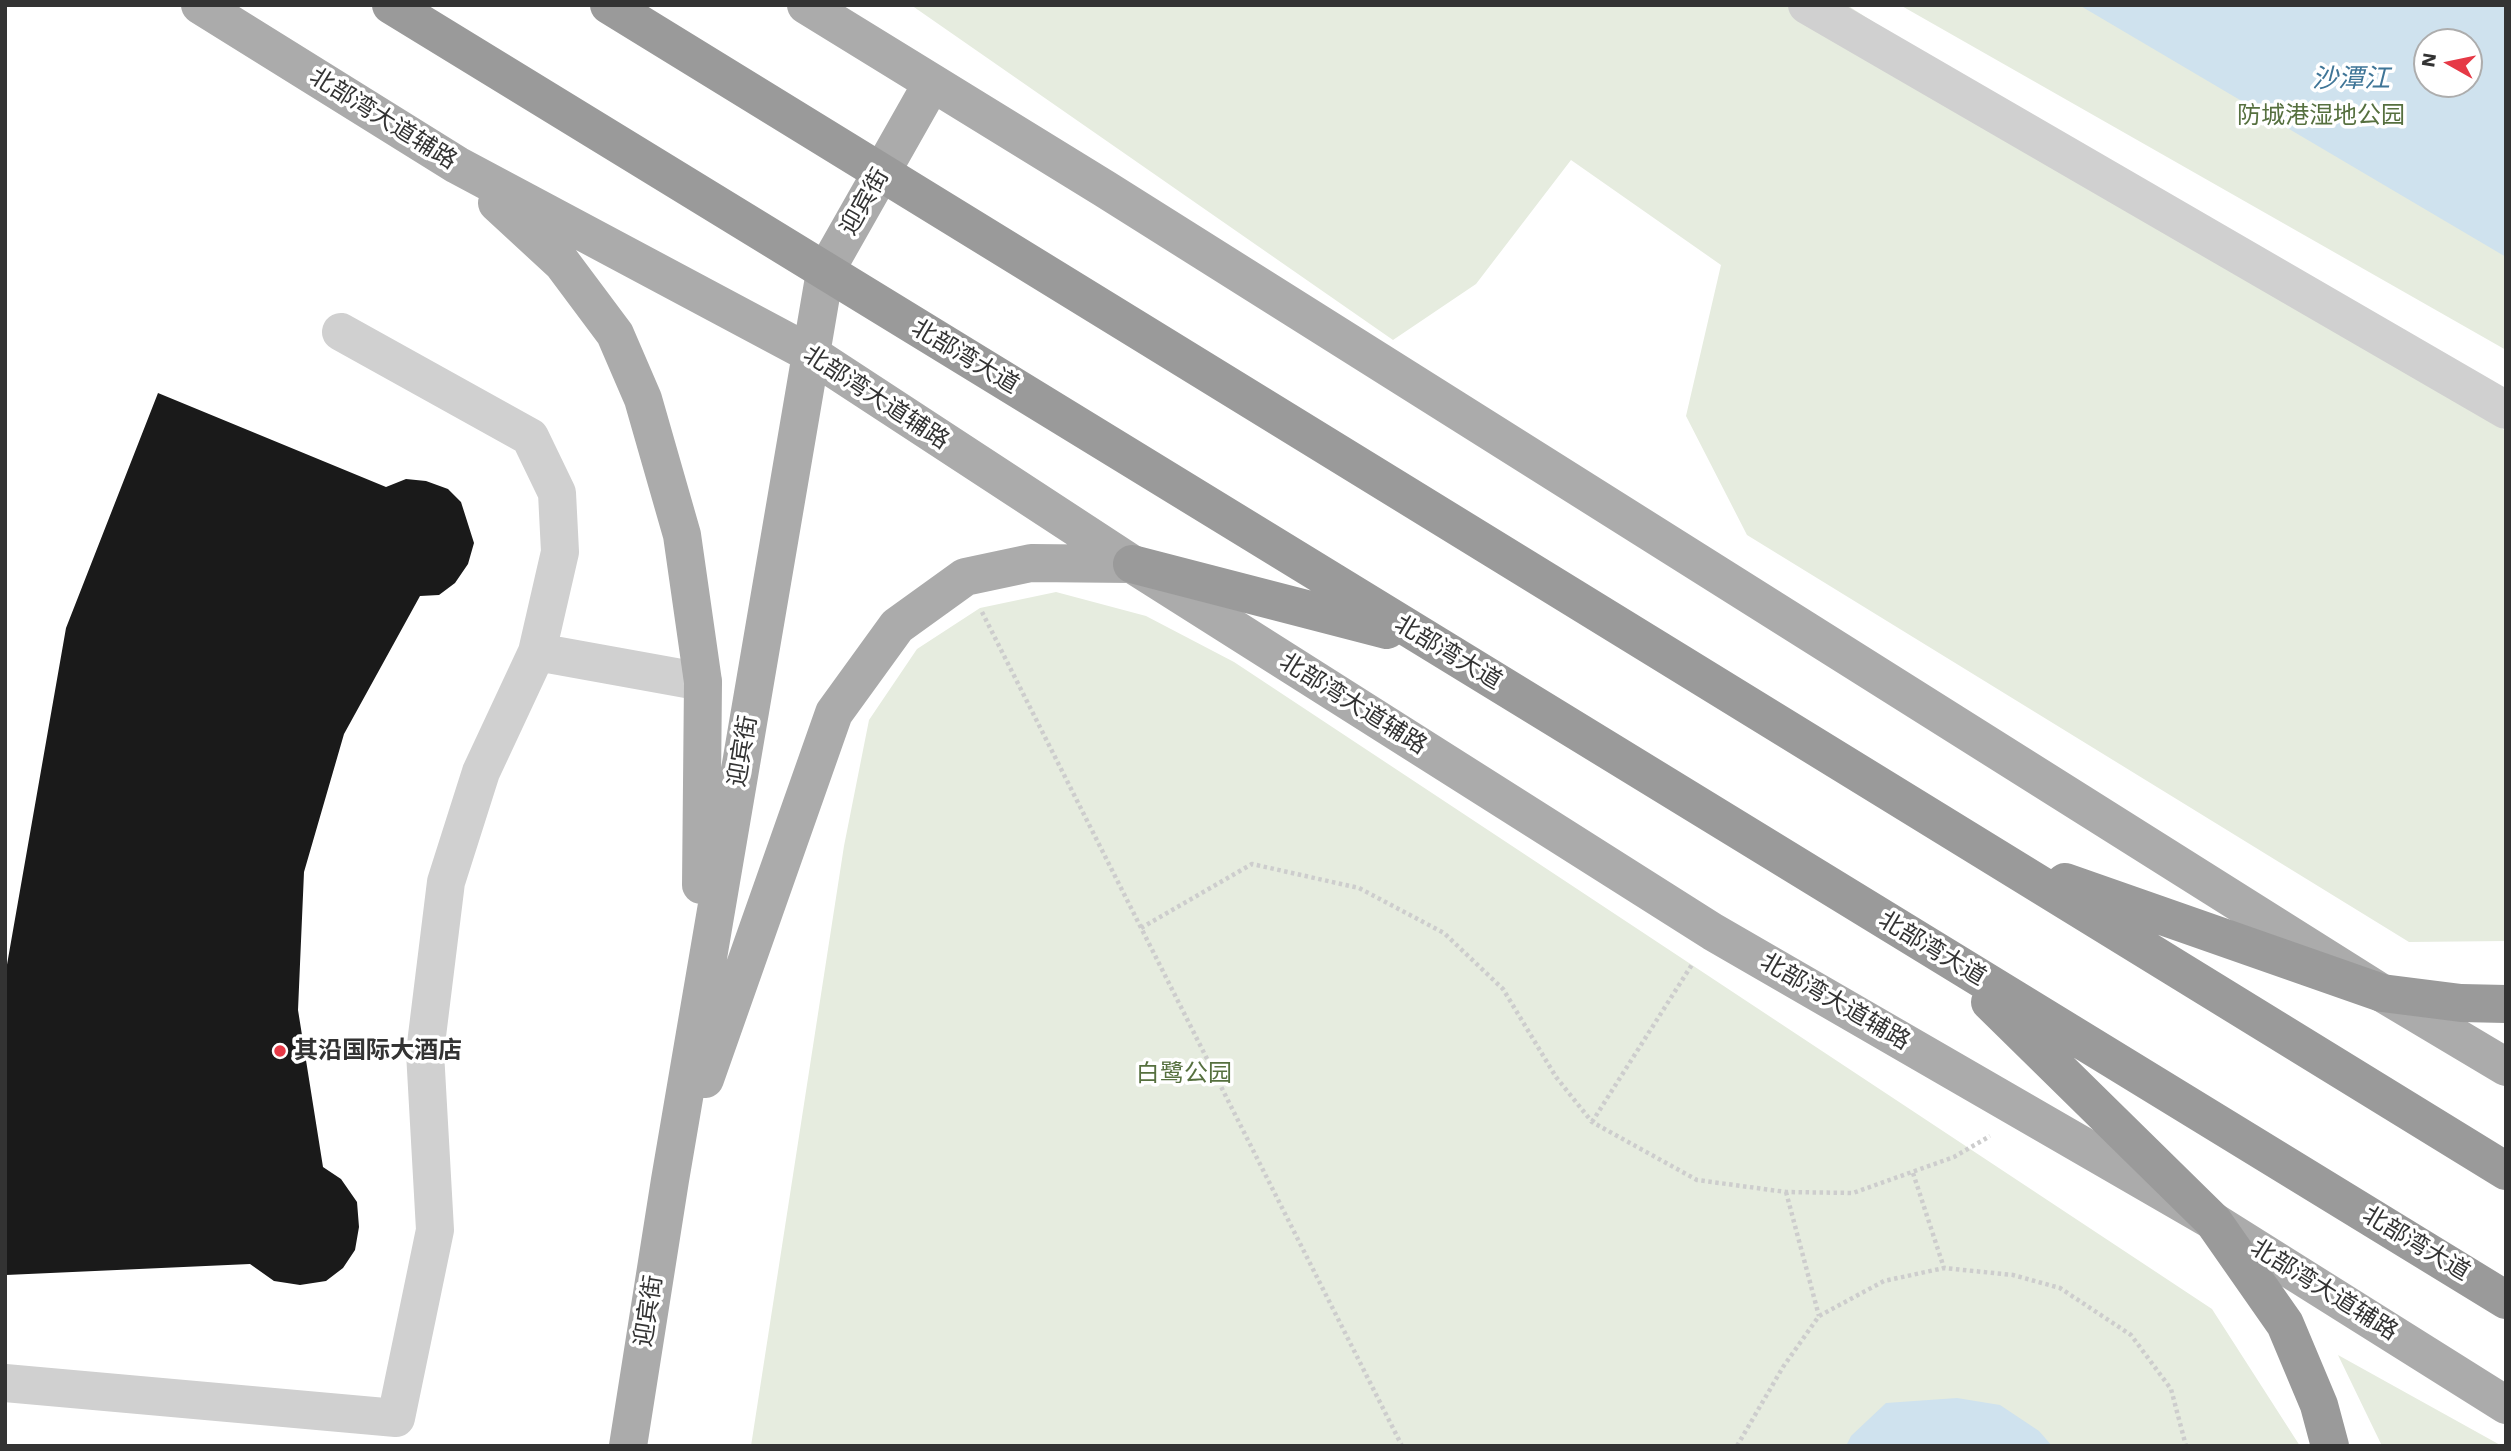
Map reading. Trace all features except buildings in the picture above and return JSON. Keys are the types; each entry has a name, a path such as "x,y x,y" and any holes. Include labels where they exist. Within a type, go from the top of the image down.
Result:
{"highway":[{"name":"北部湾大道","path":"391,5 2506,1300"},
{"path":"609,5 2506,1171"},
{"path":"1132,564 1427,640"},
{"path":"1997,858 2382,993 2461,1003 2506,1004"},
{"path":"1941,954 2213,1221 2285,1324 2319,1405 2330,1446"}],"main road":[{"name":"北部湾大道辅路","path":"200,5 457,166 811,354 1132,564 1713,932 2213,1221 2506,1405"},
{"path":"806,5 2382,993 2506,1067"},
{"name":"迎宾街","path":"628,1446 699,1005 825,272 932,83"},
{"path":"457,166 562,263 615,334 643,399 682,535 703,682 699,1005"},
{"path":"670,1180 834,713 897,626 965,577 1031,563 1132,564"}],"street":[{"path":"1807,5 2506,410"},
{"path":"5,1383 396,1419 435,1230 425,1052 446,882 481,772 537,652 560,552 557,493 530,437 341,332"},
{"path":"537,652 703,682"}],"path":[{"path":"980,608 1402,1446"},
{"path":"1141,928 1252,864 1359,888 1444,933 1503,989 1556,1077 1592,1122 1698,1180 1786,1192 1853,1193 1954,1157 2027,1114"},
{"path":"1592,1122 1713,932"},
{"path":"1913,1173 1944,1268"},
{"path":"1786,1192 1819,1316"},
{"path":"1737,1446 1783,1367 1819,1316 1884,1281 1944,1268 2013,1275 2060,1288 2131,1335 2171,1390 2186,1446"}],"green space":[{"path":"911,5 1847,5 2506,431 2506,941 2409,942 1747,535 1686,416 1721,265 1571,160 1476,284 1393,340"},
{"name":"防城港湿地公园","path":"1900,5 2506,5 2506,350"},
{"name":"白鹭公园","path":"1056,592 1146,616 1234,662 2212,1309 2300,1446 751,1446 844,846 869,720 917,649 980,608"},
{"path":"2338,1355 2502,1446 2382,1446"}],"water":[{"name":"沙潭江","path":"2079,5 2506,5 2506,257"},
{"path":"1957,1398 2000,1405 2039,1431 2052,1446 1846,1446 1851,1436 1886,1403"}],"place":[{"name":"其沿国际大酒店","path":"280,1051"}]}
